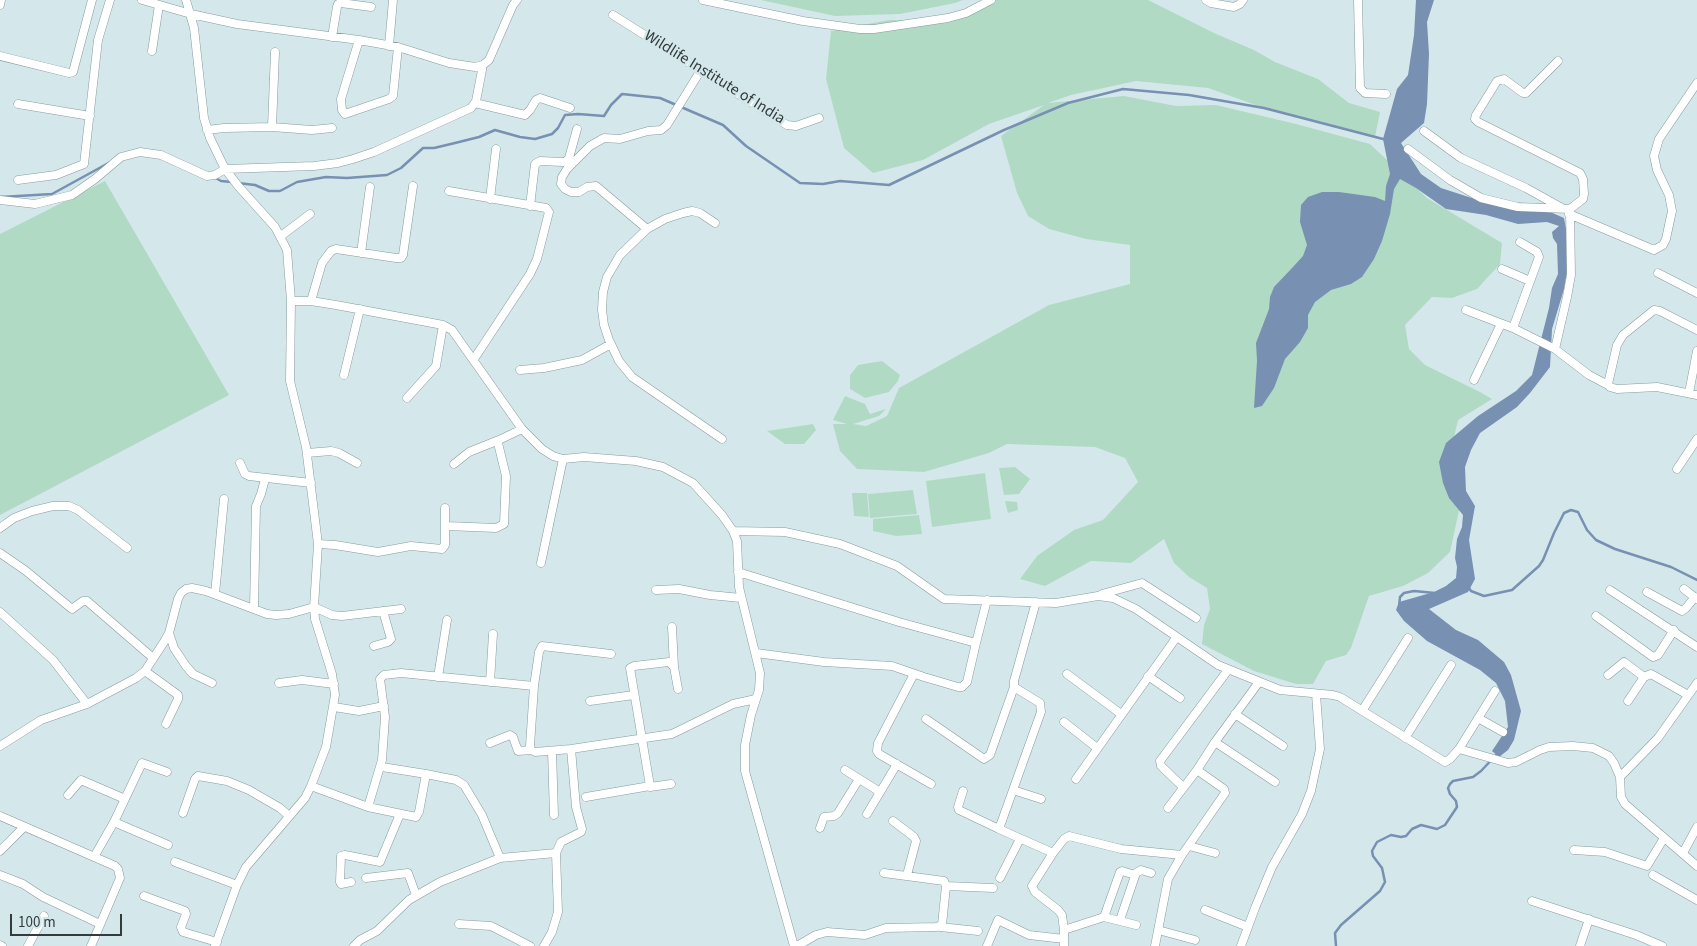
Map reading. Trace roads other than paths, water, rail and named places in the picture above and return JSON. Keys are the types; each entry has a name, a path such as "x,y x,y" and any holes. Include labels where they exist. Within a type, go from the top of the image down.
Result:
{"street":[{"path":"0,5 1,0"},
{"path":"0,56 69,73 73,72 92,0"},
{"path":"18,180 56,175 83,165 86,158 98,40 110,0"},
{"path":"142,0 191,14 238,24 398,47 449,63 475,67 483,65 489,60 513,5 517,0"},
{"path":"144,896 185,911 186,914 181,927 183,932 216,944 237,885 252,859 305,798 311,786 326,747 334,707 334,684 317,628 314,607 318,544 307,453 290,381 291,301 287,250 275,227 232,178 210,138 204,118 194,28 186,0"},
{"path":"389,46 394,0"},
{"path":"703,0 803,21 860,29 874,29 948,18 966,13 992,0"},
{"path":"1206,0 1211,3 1234,7 1243,0"},
{"path":"1358,0 1360,88 1365,93 1386,94"},
{"path":"152,51 159,4"},
{"path":"332,37 338,4 371,7"},
{"name":"Wildlife Institute of India","path":"613,15 787,125 796,126 819,118"},
{"path":"359,40 341,98 342,110 345,114 393,96 398,47"},
{"path":"272,127 275,52"},
{"path":"1408,149 1450,180 1482,198 1518,207 1567,211 1583,199 1583,179 1580,173 1475,119 1476,114 1497,81 1504,80 1522,93 1526,93 1558,61"},
{"path":"0,200 35,204 72,195 96,179 122,157 140,152 161,155 207,176 215,175 226,169 314,166 353,159 374,152 471,108 475,104 483,65"},
{"path":"647,229 596,186 587,187 579,192 565,189 561,184 562,177 567,168 590,146 604,138 628,138 648,130 661,130 667,125 701,70"},
{"path":"1424,131 1461,158 1526,188 1567,211 1654,250 1663,245 1666,239 1672,210 1669,195 1656,170 1654,156 1659,139 1697,83"},
{"path":"475,104 525,115 536,100 540,98 570,108"},
{"path":"18,104 90,116"},
{"path":"208,130 272,127 312,130 332,128"},
{"path":"530,206 535,164 540,161 566,161 569,158 577,129"},
{"path":"490,198 496,149"},
{"path":"311,301 322,263 331,251 336,249 401,258 413,186"},
{"path":"361,253 370,187"},
{"path":"449,191 546,208 549,212 537,259 530,274 474,359"},
{"path":"716,223 700,213 692,211 665,220 647,229 620,256 607,277 603,292 602,310 604,325 619,362 632,377 722,439"},
{"path":"1554,349 1571,275 1567,211"},
{"path":"281,236 310,214"},
{"path":"1513,328 1539,254 1520,242"},
{"path":"1502,268 1530,281"},
{"path":"1658,273 1697,293"},
{"path":"291,301 311,301 443,325 452,330 522,429 542,449 553,456 563,459 584,457 650,463 663,467 693,483 704,493 733,531 736,541 741,598 760,672 760,682 745,745 746,771 795,946 816,935 827,932 866,935 886,928 940,926 978,930"},
{"path":"344,375 360,309"},
{"path":"1466,310 1513,328 1539,341 1554,349 1589,376 1617,389 1657,387 1693,394 1697,351"},
{"path":"1608,385 1617,345 1623,335 1654,310 1660,311 1697,330"},
{"path":"1474,380 1501,324"},
{"path":"407,398 436,366 443,325"},
{"path":"520,370 544,368 582,360 611,344"},
{"path":"454,464 469,452 522,429"},
{"path":"1677,469 1697,439"},
{"path":"446,526 496,528 504,524 506,476 498,446 499,440"},
{"path":"307,453 330,451 339,453 357,462"},
{"path":"541,563 563,459"},
{"path":"240,463 247,475 265,479 311,483"},
{"path":"254,609 256,506 265,479"},
{"path":"214,594 224,499"},
{"path":"0,528 14,518 32,511 53,506 69,506 78,510 127,548"},
{"path":"318,544 335,544 378,552 411,546 442,549 445,545 445,508"},
{"path":"733,531 791,533 840,544 897,566 944,599 1063,602 1098,596 1142,583 1196,618"},
{"path":"0,553 26,571 72,609 87,601 153,658"},
{"path":"738,572 900,622 976,643"},
{"path":"0,746 47,717 87,704 136,678 144,671 169,633 178,599 186,589 192,588 214,594 267,614 283,615 314,607 332,615 342,616 401,609"},
{"path":"656,590 679,589 741,598"},
{"path":"1647,592 1682,610 1696,598 1684,589"},
{"path":"1610,590 1674,630 1697,647"},
{"path":"1098,596 1113,598 1136,609 1176,638 1228,670 1286,692 1340,697 1445,762 1458,749 1494,691"},
{"path":"756,653 824,662 892,666 962,687 967,682 987,600"},
{"path":"926,719 984,759 990,755 1014,687 1036,602"},
{"path":"0,612 53,660 87,704"},
{"path":"374,646 388,642 391,639 383,612"},
{"path":"1596,616 1653,657 1658,655 1674,630"},
{"path":"438,677 447,620"},
{"path":"672,627 674,667 678,689"},
{"path":"169,633 174,648 186,666 193,674 212,683"},
{"path":"490,682 493,634"},
{"path":"1076,779 1176,638"},
{"path":"1362,711 1408,638"},
{"path":"531,750 534,686 540,648 542,646 611,654"},
{"path":"650,787 630,668 632,666 669,662 674,667"},
{"path":"1608,675 1624,662 1644,677"},
{"path":"1405,738 1451,665"},
{"path":"1183,788 1161,766 1160,761 1228,670"},
{"path":"144,671 178,695 178,699 166,724"},
{"path":"368,808 382,767 385,729 380,679 384,675 401,673 534,686"},
{"path":"914,674 877,747 879,754 931,784"},
{"path":"1067,674 1121,714"},
{"path":"1628,701 1644,677 1651,674 1656,675 1688,695"},
{"path":"1148,676 1180,698"},
{"path":"279,683 302,680 334,684"},
{"path":"1168,808 1259,682"},
{"path":"1620,777 1653,744 1697,683"},
{"path":"999,829 1042,707 1040,703 1014,687"},
{"path":"1241,946 1272,867 1302,814 1311,791 1320,749 1316,694"},
{"path":"590,701 634,695"},
{"path":"490,743 510,735 513,737 518,751 531,750 535,752 571,749 672,734 732,704 756,699"},
{"path":"334,707 359,711 384,706"},
{"path":"1235,714 1283,746"},
{"path":"1478,718 1502,732"},
{"path":"1064,722 1097,748"},
{"path":"1215,742 1275,782"},
{"path":"1458,749 1508,763 1516,762 1534,752 1549,747 1584,746 1602,751 1614,763 1620,777 1621,797 1625,804 1697,866"},
{"path":"544,946 552,932 558,912 556,853 561,842 581,832 582,829 576,807 571,749"},
{"path":"552,751 554,815"},
{"path":"94,857 114,822 142,763 167,772"},
{"path":"867,814 897,764"},
{"path":"382,767 456,780 464,785 482,815 500,858"},
{"path":"845,770 880,792"},
{"path":"1155,946 1168,879 1182,855 1225,793 1224,789 1197,770"},
{"path":"311,786 368,808 416,817 426,774"},
{"path":"183,813 195,779 198,776 227,781 249,790 280,808 289,816"},
{"path":"820,828 824,817 834,816 838,813 859,779"},
{"path":"68,795 81,780 125,799"},
{"path":"586,797 671,784"},
{"path":"1013,790 1041,799"},
{"path":"963,791 958,807 959,810 1053,853"},
{"path":"351,882 343,884 340,882 341,856 345,855 380,862 400,814"},
{"path":"0,816 115,866 120,873 120,878 91,946"},
{"path":"114,822 168,845"},
{"path":"893,822 916,839 907,875"},
{"path":"0,851 24,827"},
{"path":"1683,854 1697,827"},
{"path":"987,946 998,920 1029,935 1064,943 1064,930 1060,912 1035,892 1032,886 1053,853 1064,839 1069,836 1121,849 1182,855"},
{"path":"1574,850 1605,852 1647,866 1664,838"},
{"path":"1000,878 1020,839"},
{"path":"1189,846 1215,853"},
{"path":"354,946 360,940 378,931 416,895 440,882 500,858 556,853"},
{"path":"175,862 237,885"},
{"path":"1120,920 1135,875 1139,870 1151,873"},
{"path":"884,872 944,881 946,886 943,921 940,926"},
{"path":"1104,917 1120,872 1135,875"},
{"path":"366,878 408,873 416,895"},
{"path":"0,875 23,884 43,898 100,924"},
{"path":"1653,876 1697,900"},
{"path":"946,886 993,888"},
{"path":"1532,901 1636,935 1662,946"},
{"path":"1205,910 1248,927"},
{"path":"28,946 44,916"},
{"path":"1064,930 1104,917 1136,925"},
{"path":"1580,946 1589,919"},
{"path":"459,924 491,926 519,944 530,946"},
{"path":"1158,930 1195,940"}],"water":[{"path":"1416,0 1434,0 1427,22 1429,54 1427,104 1424,123 1401,143 1421,174 1441,188 1481,201 1535,212 1548,211 1564,218 1567,234 1568,266 1564,289 1552,329 1550,367 1517,407 1480,433 1465,467 1466,491 1475,506 1469,540 1475,579 1468,592 1429,609 1456,630 1478,640 1504,662 1511,675 1521,711 1514,740 1508,750 1499,757 1492,751 1508,727 1505,701 1496,683 1480,670 1427,641 1404,621 1396,610 1399,602 1434,592 1456,578 1457,567 1455,558 1457,539 1462,527 1463,515 1449,498 1443,483 1439,462 1446,443 1478,416 1516,391 1532,375 1549,308 1552,288 1558,274 1557,244 1552,232 1559,226 1547,222 1518,224 1486,215 1446,209 1400,179 1394,189 1390,214 1382,241 1374,259 1362,277 1351,284 1331,290 1315,302 1308,315 1308,328 1300,342 1285,359 1274,388 1262,406 1254,408 1257,361 1256,343 1269,309 1270,297 1274,287 1303,256 1307,245 1300,222 1301,205 1308,197 1322,192 1339,192 1375,197 1385,201 1386,186 1390,174 1383,139 1397,89 1408,75 1414,35"}],"waterway":[{"path":"238,183 255,185 269,191 280,191 297,182 326,177 347,178 387,175 401,168 423,148 434,148 455,143 479,137 495,130 535,139 552,134 558,128 565,115 604,116 611,105 622,94 660,98 723,125 746,146 800,183 823,184 840,181 889,185 1004,130 1068,103 1123,89 1189,95 1264,108 1383,139"},
{"path":"1,197 52,194 114,160"},
{"path":"214,177 221,181 232,182"},
{"path":"1469,588 1471,591 1484,596 1512,590 1539,566 1564,513 1571,510 1578,512 1587,530 1596,540 1615,549 1671,567 1697,580"},
{"path":"1399,607 1400,597 1404,593 1414,591 1435,593"},
{"path":"1336,946 1335,933 1341,925 1380,891 1385,882 1382,868 1373,856 1372,851 1377,842 1391,835 1406,836 1412,829 1421,825 1437,829 1445,825 1457,807 1456,801 1448,788 1450,784 1453,781 1473,777 1498,753"}]}
